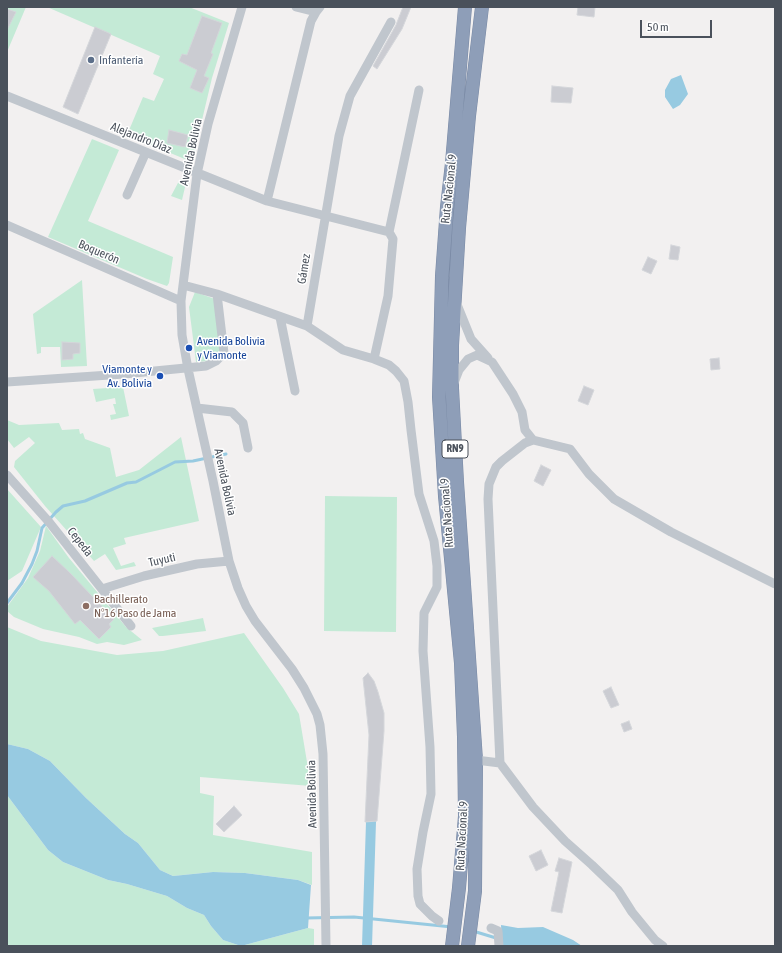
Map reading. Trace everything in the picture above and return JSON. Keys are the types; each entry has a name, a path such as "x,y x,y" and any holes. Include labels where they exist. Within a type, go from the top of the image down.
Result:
{"highway":[{"name":"Ruta Nacional 9","path":"452,946 465,816 464,730 461,663 446,504 439,397 442,276 465,7"},
{"name":"Ruta Nacional 9","path":"468,946 475,891 476,760 457,482 452,388 452,345 459,228 482,7"}],"street":[{"name":"Avenida Bolivia","path":"242,7 208,124 198,174 182,285 182,335 230,561 238,588 255,621 292,669 311,701 317,714 322,734 324,754 326,946"},
{"path":"267,201 311,21 318,10 296,7"},
{"name":"Gámez","path":"307,326 339,136 350,96 391,22"},
{"path":"374,359 388,296 393,239 389,232 419,90"},
{"name":"Alejandro Díaz","path":"7,96 267,201 325,217 389,232"},
{"path":"127,195 146,152"},
{"name":"Boquerón","path":"7,225 181,300"},
{"path":"182,285 217,294 307,326 343,350 389,365 404,381 420,494 434,541 437,566 437,587 424,613 422,651 430,747 431,794 417,869 418,896 420,904 439,921"},
{"path":"7,382 206,366 216,361 224,353 217,294"},
{"path":"455,301 471,339 492,362 515,398 522,412 525,430 533,440"},
{"path":"280,317 294,391"},
{"path":"452,388 459,370 468,359 477,355 492,362"},
{"path":"197,408 232,412 243,423 248,448"},
{"path":"663,946 655,940 632,912 618,890 592,864 565,841 533,807 500,763 488,499 489,484 496,467 524,443 533,440 570,449 589,474 614,499 671,532 775,584"},
{"name":"Cepeda","path":"7,474 53,527 131,626"},
{"name":"Tuyuti","path":"102,589 144,576 197,564 230,561"},
{"path":"476,760 500,763"},
{"path":"491,928 498,931 499,946"}],"green space":[{"path":"7,7 26,7 7,52"},
{"path":"47,7 189,7 229,23 212,78 192,162 127,135 143,97 154,101 164,79 153,74 160,56"},
{"path":"92,139 119,150 88,221 173,257 169,283 167,286 48,237"},
{"path":"183,177 186,183 182,200 171,196 179,181"},
{"path":"82,280 87,366 61,367 60,347 41,347 41,353 37,354 33,314"},
{"path":"195,292 215,299 220,350 209,361 196,362 189,307"},
{"path":"123,387 129,416 111,420 110,415 116,414 113,404 116,404 115,398 96,402 93,389"},
{"path":"7,420 19,425 59,423 62,430 79,429 80,434 83,433 85,439 110,448 116,477 139,470 181,437 199,521 124,538 126,544 113,548 121,566 134,562 136,566 116,570 105,554 94,561 45,506 14,467 15,461 35,443 29,437 14,448 7,439"},
{"path":"7,489 41,527 22,571 7,581"},
{"path":"325,496 397,497 396,632 324,631"},
{"path":"46,526 69,558 126,627 142,640 124,645 107,642 97,644 79,637 43,629 14,617 7,611 7,607 28,578 40,551"},
{"path":"203,618 206,631 159,636 152,628"},
{"path":"7,627 41,641 117,655 163,651 244,633 283,688 299,714 311,786 200,777 200,793 214,796 213,835 312,852 312,885 298,880 245,873 213,872 173,876 160,870 138,843 125,834 86,798 50,761 28,749 7,744"},
{"path":"7,795 48,850 63,862 108,880 167,896 187,908 204,915 223,940 241,946 7,946"},
{"path":"308,928 314,929 314,946 241,946"}],"water":[{"path":"681,75 688,94 680,105 673,109 665,97 665,90 671,79"},
{"path":"7,744 28,749 50,761 86,798 125,834 138,843 160,870 173,876 213,872 245,873 298,880 311,885 308,928 241,946 223,940 204,915 187,908 167,896 108,880 63,862 48,850 7,795"},
{"path":"501,925 518,928 543,927 573,940 582,946 502,946"}],"building":[{"path":"403,7 411,7 402,29 377,69 373,66 396,25"},
{"path":"578,7 595,7 594,17 577,15"},
{"path":"7,9 16,12 7,30"},
{"path":"202,16 222,23 211,53 213,54 204,76 209,78 202,93 190,88 197,70 179,61 182,54 187,55"},
{"name":"Infantería","path":"95,27 111,34 78,114 63,107"},
{"path":"552,86 573,88 571,103 551,102"},
{"path":"169,130 188,135 185,147 167,143"},
{"path":"671,245 680,247 678,260 669,259"},
{"path":"648,257 657,261 651,274 642,270"},
{"path":"62,342 80,343 80,353 73,354 73,359 62,360"},
{"path":"719,358 720,369 711,370 710,359"},
{"path":"584,386 594,390 588,405 578,401"},
{"path":"541,465 551,470 543,486 534,481"},
{"name":"Bachillerato Nº16 Paso de Jama","path":"52,556 114,619 109,624 111,627 99,639 80,620 75,624 49,591 33,577"},
{"path":"368,673 374,681 384,713 384,731 377,821 365,822 369,735 363,678"},
{"path":"611,687 619,705 611,708 603,691"},
{"path":"629,721 632,729 624,732 621,724"},
{"path":"234,806 242,815 224,832 216,824"},
{"path":"541,850 548,865 536,871 529,856"},
{"path":"559,858 572,862 562,913 551,911 559,872 555,871"}],"waterway":[{"path":"7,603 22,583 32,564 37,551 42,528 63,506 85,501 127,483 136,482 175,462 193,461 226,454"},
{"path":"367,946 371,822"},
{"path":"306,918 354,917 452,927"},
{"path":"473,931 496,938"}],"place":[{"name":"Infantería","path":"91,60"},
{"name":"Avenida Bolivia y Viamonte","path":"189,348"},
{"name":"Viamonte y Av. Bolivia","path":"160,376"},
{"name":"Bachillerato Nº16 Paso de Jama","path":"86,606"}]}
